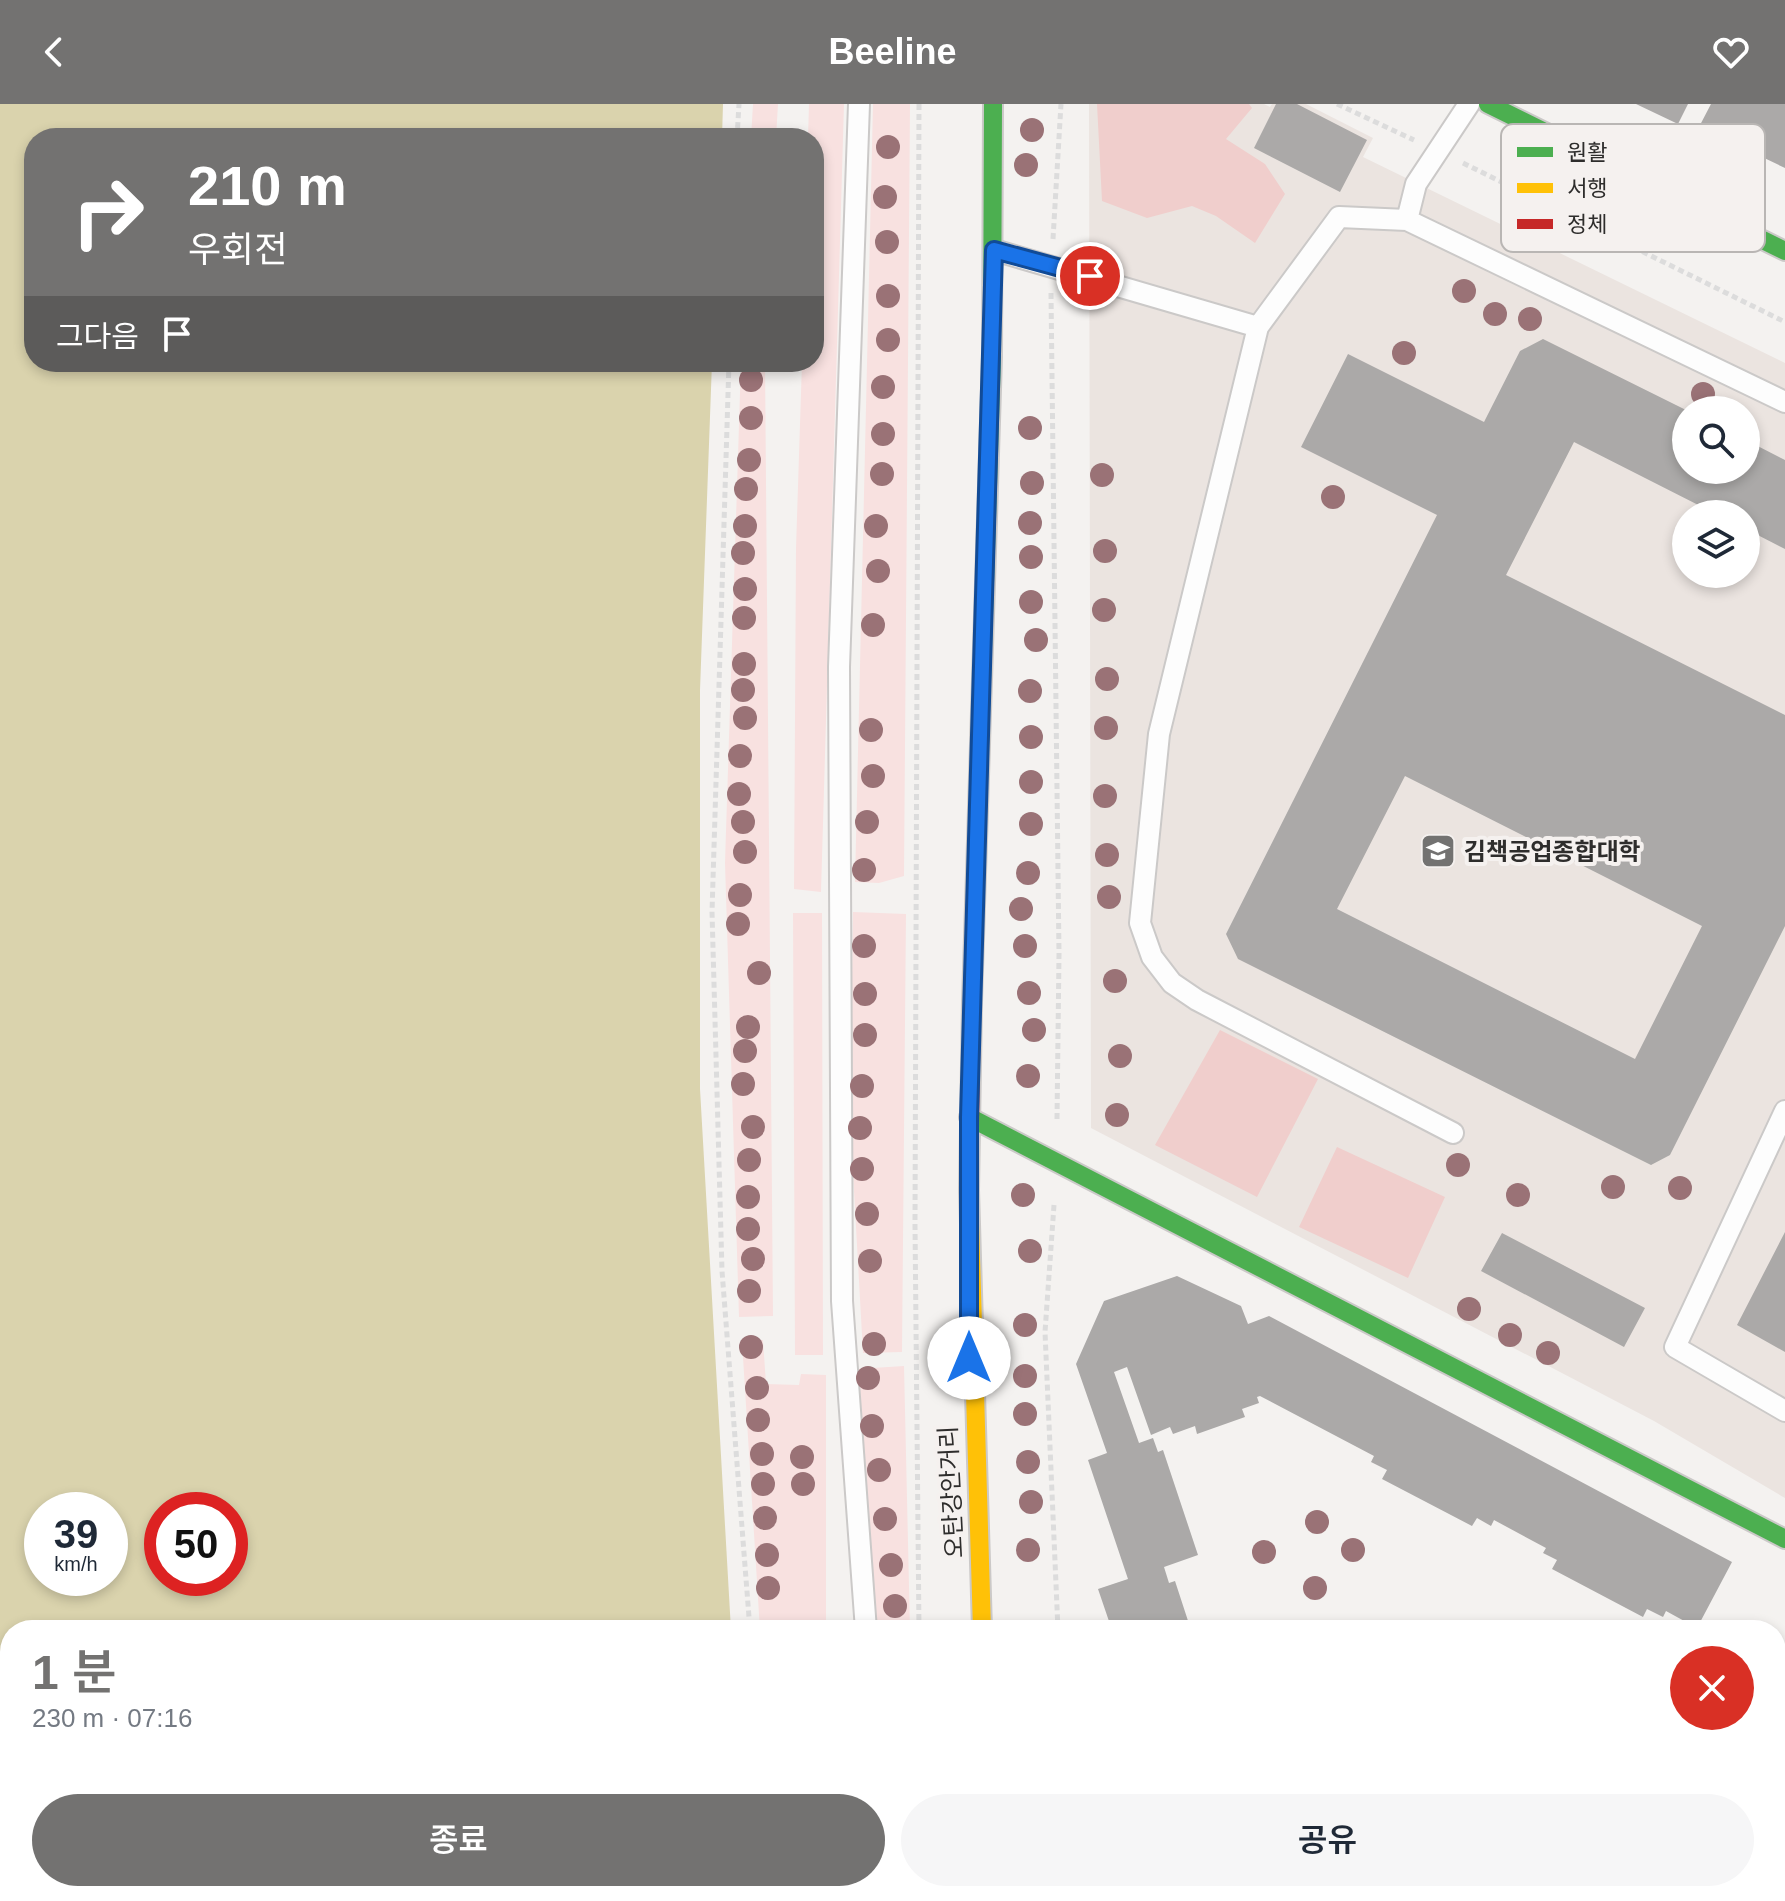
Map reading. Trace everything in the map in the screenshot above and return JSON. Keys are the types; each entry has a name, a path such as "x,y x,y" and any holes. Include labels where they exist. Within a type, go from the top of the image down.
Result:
{"main road":[{"name":"오탄강안거리","path":"982,1620 969,1358 969,1117 994,250 993,104"},
{"path":"1488,104 1528,124"},
{"path":"1765,241 1785,251"},
{"path":"969,1117 1785,1539"}],"lane":[{"path":"859,104 839,667 842,1301 865,1620"},
{"path":"1407,220 1416,184 1469,104"},
{"path":"1453,1133 1184,992 1172,983 1152,957 1140,923 1159,734 1258,327 1339,217 1407,220 1785,402"},
{"path":"994,250 1258,327"},
{"path":"1785,1111 1675,1347 1785,1411"}],"path":[{"path":"738,128 739,104"},
{"path":"919,104 915,1224 919,1620"},
{"path":"1058,1620 1045,1332 1057,1162 1059,954 1051,266 1061,104"},
{"path":"1337,104 1501,182"},
{"path":"1643,252 1785,322"},
{"path":"729,372 712,912 722,1271 749,1620"}],"shaded area":[{"path":"0,104 723,104 722,128 24,128 24,372 712,372 700,690 700,1089 730,1620 0,1620"},
{"path":"753,104 778,104 777,128 752,128"},
{"path":"809,104 844,104 821,892 794,889 796,548 802,372 824,372 824,128 808,128"},
{"path":"873,104 910,104 904,876 879,883 855,882"},
{"name":"김책공업종합대학","path":"1089,104 1264,104 1270,107 1272,104 1306,104 1373,138 1363,157 1501,224 1501,252 1558,252 1785,363 1785,1498 1654,1421 1091,1128"},
{"path":"1097,104 1249,104 1252,108 1226,139 1265,164 1285,194 1255,243 1216,216 1192,206 1147,218 1102,201"},
{"path":"741,372 765,372 773,1316 739,1317 725,863"},
{"path":"853,912 906,914 902,1352 863,1353 850,1119"},
{"path":"793,913 822,913 823,1355 795,1355"},
{"path":"1220,1030 1318,1079 1257,1197 1155,1145"},
{"path":"1337,1147 1445,1197 1408,1278 1299,1227"},
{"path":"763,1340 766,1384 799,1385 801,1374 826,1375 826,1620 759,1620 742,1341"},
{"path":"904,1366 910,1620 875,1620 856,1369"}],"building":[{"path":"1276,104 1297,104 1367,140 1340,192 1254,148"},
{"path":"1636,104 1688,104 1678,124"},
{"path":"1711,104 1785,104 1785,168 1765,158 1765,124 1701,124"},
{"path":"1543,339 1672,403 1672,484 1760,484 1760,447 1785,460 1785,549 1760,536 1760,500 1688,500 1574,442 1506,575 1785,715 1785,926 1670,1155 1651,1165 1238,959 1226,934 1437,515 1301,447 1348,354 1484,422 1520,351","holes":["1405,776 1702,926 1635,1059 1337,909"]},
{"path":"1785,1232 1785,1352 1737,1325"},
{"path":"1502,1233 1645,1308 1624,1347 1481,1271"},
{"path":"1177,1276 1241,1306 1248,1324 1269,1316 1732,1562 1701,1620 1682,1620 1666,1611 1663,1617 1647,1609 1643,1617 1552,1569 1557,1560 1543,1553 1546,1548 1494,1520 1491,1526 1477,1518 1472,1526 1382,1479 1387,1470 1371,1462 1374,1456 1260,1396 1257,1397 1259,1403 1242,1409 1245,1417 1197,1434 1195,1426 1173,1434 1170,1427 1151,1435 1127,1367 1114,1372 1139,1443 1153,1438 1158,1452 1163,1450 1198,1555 1164,1567 1169,1583 1175,1581 1188,1620 1109,1620 1098,1589 1128,1579 1088,1460 1107,1453 1076,1364 1104,1301"}],"traffic: fast":[{"path":"972,1002 992,357 993,104"},
{"path":"1488,104 1528,124"},
{"path":"1765,241 1785,251"},
{"path":"969,1117 1785,1539"}],"traffic: slow":[{"path":"969,1190 982,1620"}],"traffic: jam":[{"path":"969,1190 972,1002"}],"place":[{"name":"김책공업종합대학","path":"1438,851"}],"route":[{"path":"969,1358 969,1117 994,250 1090,276"}]}
